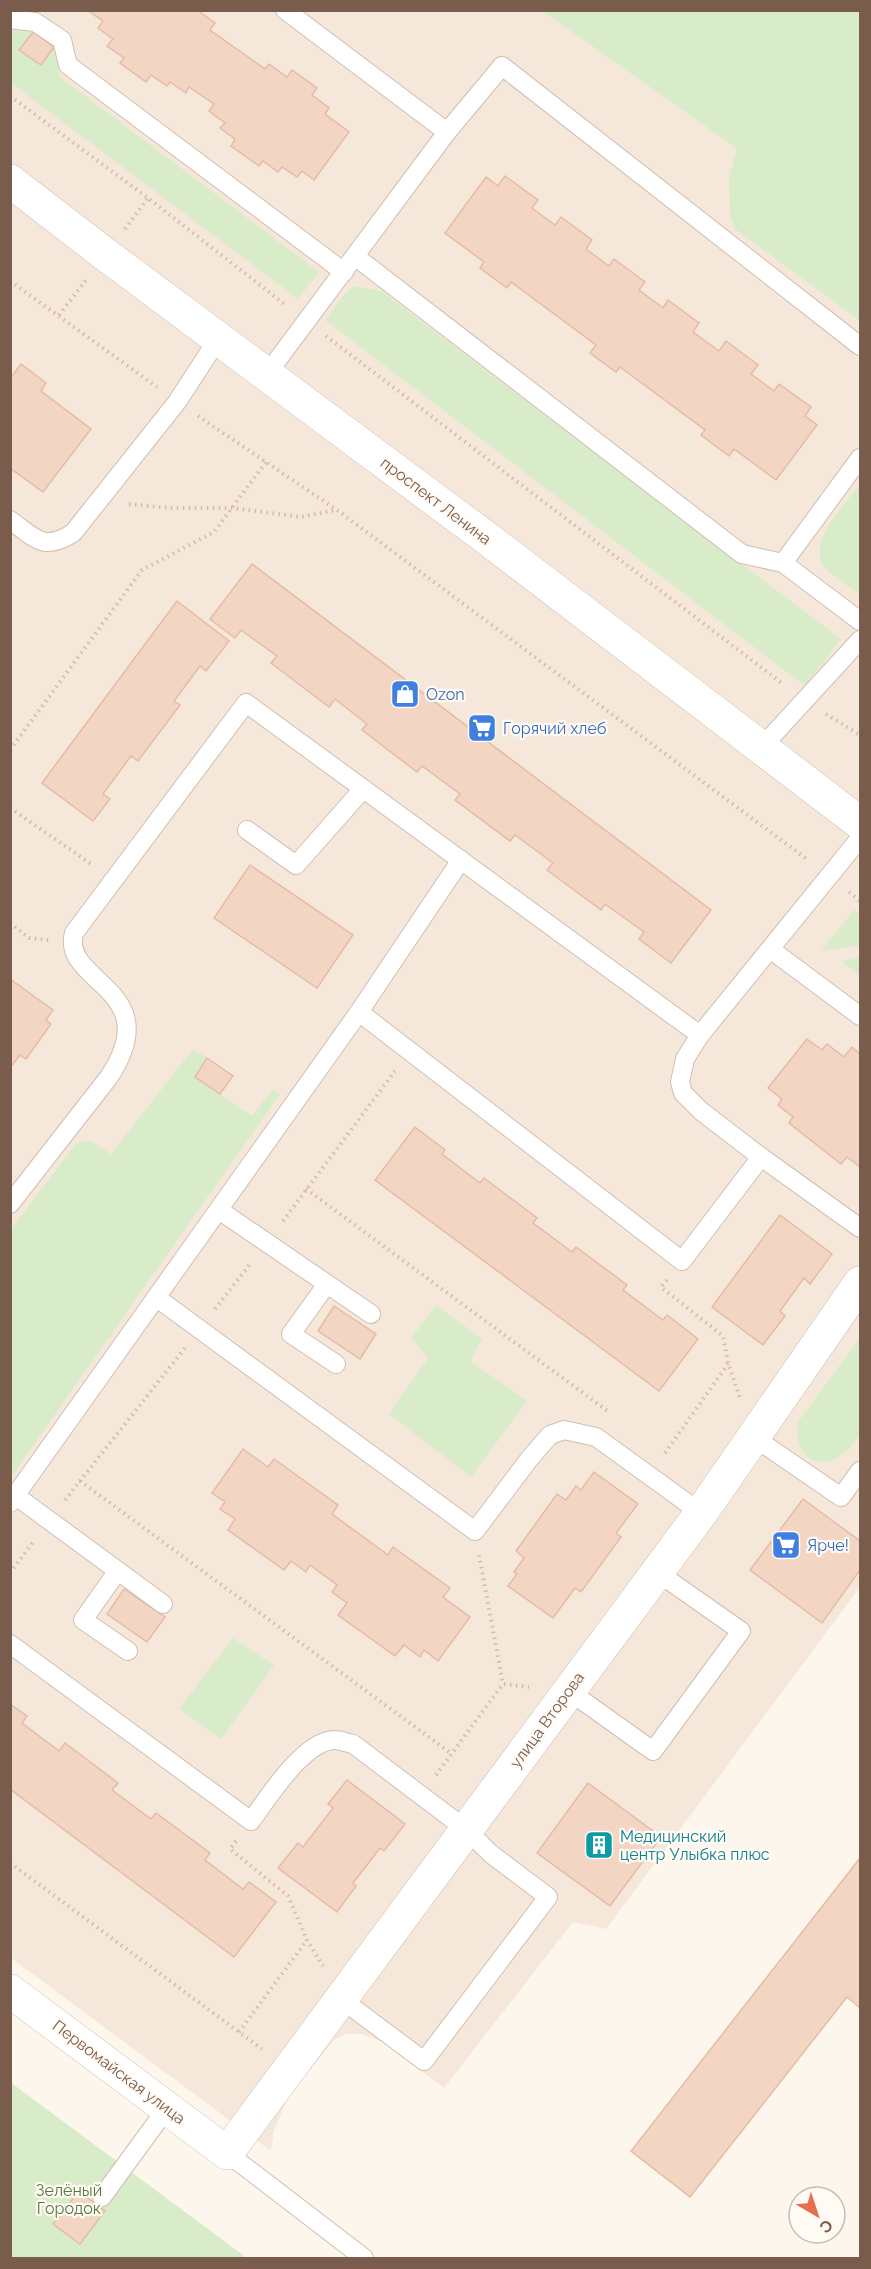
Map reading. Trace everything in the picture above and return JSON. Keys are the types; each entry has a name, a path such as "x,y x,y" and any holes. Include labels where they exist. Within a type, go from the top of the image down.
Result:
{"street":[{"name":"проспект Ленина","path":"11,182 861,823"},
{"name":"улица Второва","path":"227,2153 700,1513 861,1283"},
{"name":"Первомайская улица","path":"10,1991 227,2153"}],"lane":[{"path":"285,10 447,132"},
{"path":"10,19 35,22 62,40 68,65 344,272"},
{"path":"267,374 447,132 502,66 861,346"},
{"path":"356,257 742,554 783,563 861,621"},
{"path":"10,520 39,540 50,544 59,542 73,533 177,402 218,339"},
{"path":"783,563 861,458"},
{"path":"761,748 861,640"},
{"path":"10,1204 109,1077 120,1059 125,1044 127,1029 124,1011 117,998 77,956 71,943 74,933 246,703 700,1035"},
{"path":"248,830 296,865 363,789"},
{"path":"861,838 700,1035 685,1059 680,1082 683,1093 701,1111 761,1157 861,1227"},
{"path":"163,1604 13,1500 359,1012 461,860"},
{"path":"770,949 861,1016"},
{"path":"359,1012 682,1261 761,1157"},
{"path":"219,1210 371,1314"},
{"path":"327,1284 291,1334 336,1364"},
{"path":"157,1298 475,1531 550,1435 564,1430 596,1437 700,1513"},
{"path":"752,1436 841,1497 861,1471"},
{"path":"117,1572 83,1620 128,1651"},
{"path":"568,1691 653,1750 741,1631 657,1572"},
{"path":"10,1644 251,1821 296,1762 322,1742 335,1740 353,1744 467,1830 491,1854 548,1897 424,2061 341,1999"},
{"path":"102,2197 167,2108"},
{"path":"227,2153 364,2259"}],"path":[{"path":"10,96 148,198 805,701 861,735"},
{"path":"10,281 177,402 337,510 809,861"},
{"path":"10,750 142,570 214,532 266,462"},
{"path":"98,502 169,508 233,508 301,517 337,510"},
{"path":"10,808 114,880"},
{"path":"10,923 29,938 71,943"},
{"path":"306,1189 618,1418"},
{"path":"682,1261 661,1287 723,1336 728,1363 752,1436"},
{"path":"665,1453 728,1363"},
{"path":"656,1446 674,1459"},
{"path":"80,1481 452,1754"},
{"path":"421,1795 503,1684 475,1531"},
{"path":"503,1684 568,1691"},
{"path":"251,1821 230,1849 288,1896 308,1940 341,1999"},
{"path":"10,1863 289,2069"},
{"path":"239,2032 308,1940"}],"shaded area":[{"path":"10,11 544,11 860,237 860,1587 606,1929 573,1922 444,2088 382,2042 362,2034 346,2034 334,2040 288,2097 274,2130 271,2151 11,1958"}],"green space":[{"path":"543,11 860,11 860,321 735,229 730,215 729,176 737,149"},
{"path":"10,30 33,32 20,50 41,65 54,47 60,77 319,272 298,299 11,83"},
{"path":"355,286 381,291 841,639 805,686 325,320 348,290"},
{"path":"860,484 860,595 826,569 820,559 820,548 829,525"},
{"path":"854,910 860,915 860,945 821,951"},
{"path":"860,958 860,976 841,961"},
{"path":"193,1049 207,1058 195,1077 252,1116 272,1090 280,1094 11,1477 11,1229 75,1145 89,1141 111,1154"},
{"path":"436,1305 482,1339 470,1361 527,1401 471,1477 389,1414 428,1358 411,1338"},
{"path":"860,1338 859,1435 850,1448 839,1456 818,1462 809,1458 802,1450 798,1438 798,1422"},
{"path":"233,1638 274,1665 221,1739 179,1709"},
{"name":"Зелёный Городок","path":"10,2082 247,2258 11,2258"}],"building":[{"path":"87,10 201,10 200,12 215,23 210,30 265,69 269,64 287,77 292,70 317,88 312,95 329,108 325,114 349,132 314,180 302,171 297,177 282,167 278,172 263,161 259,166 231,146 235,139 220,128 225,123 209,111 214,104 189,87 186,93 170,82 167,86 151,75 146,82 120,63 124,58 107,46 113,39 98,28 103,21"},
{"path":"33,32 54,47 41,65 19,50"},
{"path":"505,176 538,200 532,208 555,225 561,217 592,240 586,249 609,266 614,259 645,282 639,290 663,308 668,300 699,323 693,332 719,351 726,341 758,365 751,374 774,391 779,384 811,407 805,416 817,425 776,480 734,449 729,456 701,435 705,430 620,367 616,372 590,353 596,345 511,282 507,288 480,268 484,262 445,233 486,177 498,186"},
{"path":"21,364 46,383 41,391 91,429 43,492 10,468 10,379"},
{"path":"252,564 711,910 671,963 639,939 644,932 605,904 601,910 547,870 553,863 515,835 510,841 455,800 460,794 422,766 417,772 362,730 367,724 335,699 329,707 271,663 277,656 241,630 235,638 210,619"},
{"path":"177,601 229,641 206,671 200,666 174,701 180,705 138,761 131,756 103,794 110,799 93,821 42,783"},
{"path":"250,865 353,935 317,988 214,918"},
{"path":"10,979 53,1010 46,1020 51,1024 26,1059 20,1055 10,1068"},
{"path":"807,1039 822,1050 827,1044 844,1057 852,1047 860,1054 860,1167 847,1157 841,1164 789,1123 793,1117 778,1105 782,1099 768,1088"},
{"path":"207,1058 233,1076 220,1094 195,1077"},
{"path":"415,1127 445,1150 442,1154 480,1183 484,1178 537,1218 533,1223 572,1252 576,1247 627,1285 623,1290 663,1320 667,1315 698,1339 659,1391 375,1180"},
{"path":"780,1215 832,1254 810,1284 804,1278 780,1311 785,1316 763,1345 712,1307"},
{"path":"334,1306 376,1334 360,1359 318,1331"},
{"path":"243,1449 268,1467 274,1459 338,1505 332,1514 388,1555 393,1547 450,1588 443,1597 470,1617 438,1661 424,1650 420,1657 404,1645 395,1656 338,1615 347,1603 332,1592 337,1585 310,1565 306,1572 291,1561 284,1570 228,1530 235,1519 220,1509 225,1502 212,1493"},
{"path":"594,1472 638,1504 616,1533 621,1537 581,1592 575,1588 553,1618 508,1586 517,1574 514,1572 524,1558 516,1551 557,1494 566,1500 576,1486 581,1490"},
{"path":"803,1499 860,1541 860,1570 822,1623 750,1570"},
{"path":"124,1589 165,1617 147,1642 107,1614"},
{"path":"10,1704 27,1716 22,1723 59,1751 65,1743 118,1783 112,1790 151,1819 156,1813 210,1853 205,1860 243,1889 249,1882 276,1902 234,1957 10,1789"},
{"path":"347,1780 405,1824 384,1851 380,1848 353,1883 356,1886 337,1912 278,1868 298,1843 303,1847 333,1808 328,1804"},
{"name":"Медицинский центр Улыбка плюс","path":"588,1783 661,1837 610,1906 537,1853"},
{"path":"860,1858 860,2008 847,1997 690,2197 631,2151"},
{"path":"79,2191 105,2211 80,2244 53,2224"}],"place":[{"name":"Ozon","path":"405,694"},
{"name":"Горячий хлеб","path":"482,728"},
{"name":"Ярче!","path":"786,1545"},
{"name":"Медицинский центр Улыбка плюс","path":"599,1845"}]}
